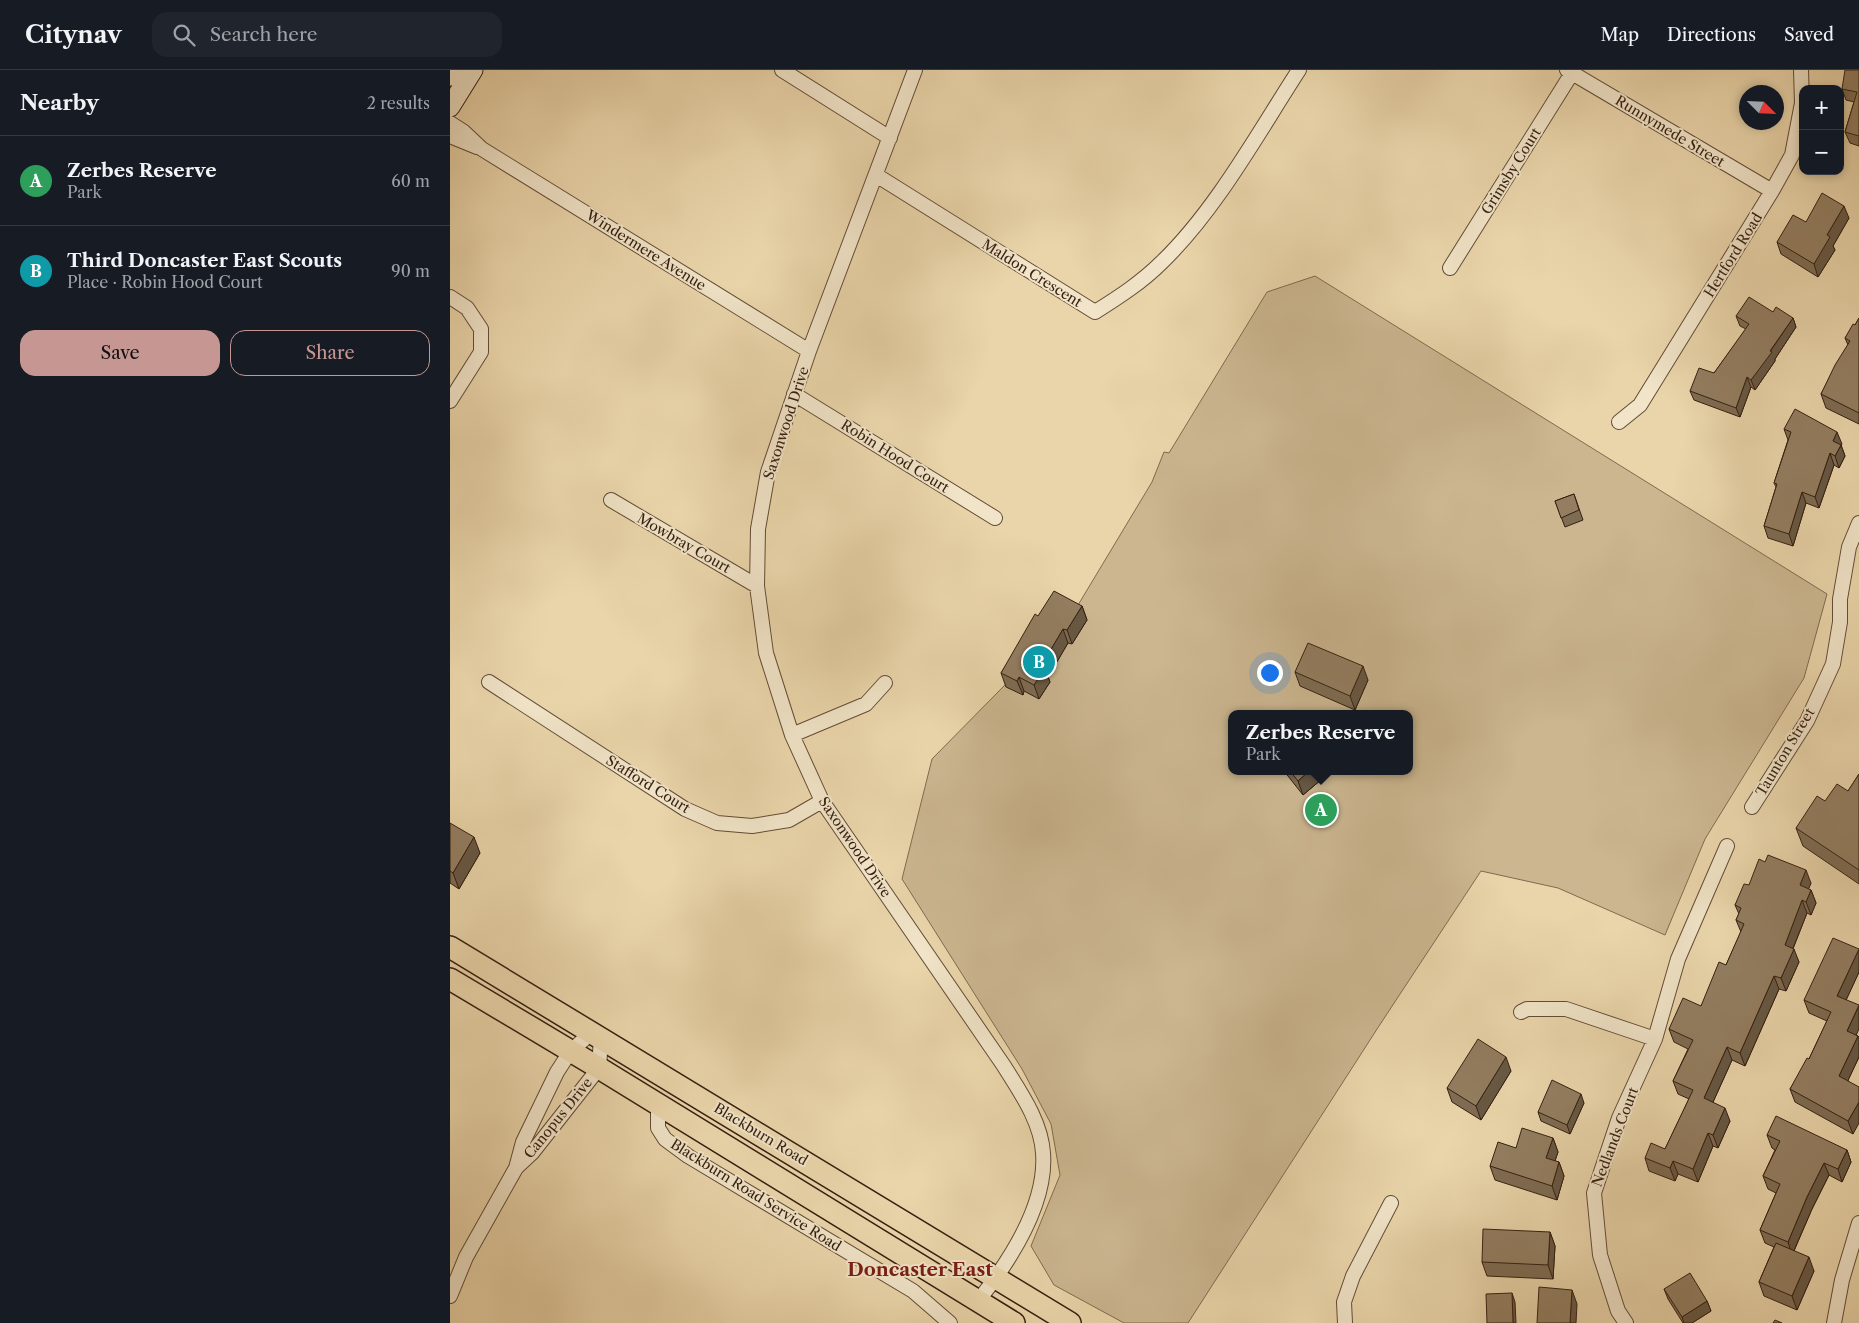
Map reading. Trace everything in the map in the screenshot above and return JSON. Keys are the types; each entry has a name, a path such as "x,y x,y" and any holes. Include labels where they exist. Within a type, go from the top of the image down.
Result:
{"main road":[{"path":"450,76 454,70"},
{"path":"450,107 472,70"},
{"name":"Blackburn Road","path":"450,948 597,1035 1070,1323"},
{"path":"454,982 471,960"},
{"name":"Blackburn Road","path":"454,982 599,1068 1014,1323"}],"street":[{"path":"782,70 890,138"},
{"name":"Saxonwood Drive","path":"915,70 809,351 768,472 758,529 758,586 766,653 792,735 822,801 1004,1066 1028,1104 1036,1125 1043,1152 1041,1184 1031,1217 997,1278 978,1301"},
{"name":"Maldon Crescent","path":"876,175 1095,312 1129,291 1163,262 1209,208 1299,70"},
{"name":"Hertford Road","path":"1619,422 1640,405 1772,191 1792,155 1802,103 1801,70"},
{"name":"Runnymede Street","path":"1570,72 1772,191"},
{"name":"Grimsby Court","path":"1450,268 1570,72"},
{"name":"Windermere Avenue","path":"450,123 464,132 482,149"},
{"name":"Windermere Avenue","path":"450,136 482,149 809,351"},
{"path":"450,297 467,308 481,329 481,352 450,401"},
{"name":"Robin Hood Court","path":"794,394 995,518"},
{"name":"Mowbray Court","path":"611,500 758,586"},
{"name":"Taunton Street","path":"1752,808 1807,721 1833,664 1840,622 1840,599 1849,547 1859,523"},
{"name":"Stafford Court","path":"488,682 686,809 717,823 752,826 788,820 822,801"},
{"path":"792,735 866,704 885,682"},
{"path":"1521,1012 1527,1009 1566,1009 1655,1039 1678,959 1728,846"},
{"name":"Canopus Drive","path":"450,1296 466,1257 516,1168 528,1133 557,1072 570,1052 597,1035 599,1068 532,1153 516,1168"},
{"name":"Nedlands Court","path":"1626,1323 1618,1311 1600,1255 1594,1193 1619,1118 1655,1039"},
{"name":"Blackburn Road Service Road","path":"658,1104 658,1128 665,1139 680,1150 913,1291 950,1323"},
{"path":"1345,1323 1344,1302 1353,1276 1391,1203"},
{"path":"1834,1323 1842,1280 1859,1223"}],"shaded area":[{"path":"1315,276 1827,594 1804,678 1705,839 1665,935 1558,888 1481,871 1188,1323 1124,1323 1054,1285 1031,1246 1060,1175 1051,1124 1022,1069 902,879 932,759 1069,620 1152,482 1164,452 1169,453 1267,292"}],"building":[{"path":"1845,70 1859,70 1859,136 1845,132 1857,92 1844,89 1843,85"},
{"path":"1822,193 1844,206 1827,235 1830,237 1814,264 1777,242 1793,215 1806,222"},
{"path":"1749,297 1773,312 1776,307 1793,318 1770,351 1772,352 1751,380 1747,377 1736,408 1690,391 1699,368 1714,373 1749,324 1736,316"},
{"path":"1859,318 1859,413 1821,394 1835,365 1850,341 1845,338"},
{"path":"1795,409 1837,432 1833,441 1841,445 1835,456 1830,453 1815,497 1802,492 1789,534 1764,526 1777,484 1774,483 1791,432 1784,429"},
{"path":"1574,494 1579,510 1561,518 1555,501"},
{"path":"1054,591 1082,606 1067,630 1063,629 1041,666 1045,668 1034,685 1019,677 1017,681 1001,673 1035,614 1038,616"},
{"path":"1308,643 1363,666 1350,696 1295,672"},
{"path":"1859,774 1859,870 1796,828 1817,796 1825,801 1837,784 1848,791"},
{"path":"1293,775 1305,775 1298,781"},
{"path":"450,823 474,837 453,873 450,871"},
{"path":"1768,855 1806,870 1800,885 1811,890 1806,902 1802,900 1785,945 1794,949 1781,978 1774,976 1740,1053 1727,1047 1704,1098 1725,1108 1713,1135 1708,1133 1693,1169 1673,1161 1670,1168 1645,1158 1651,1143 1665,1149 1693,1090 1673,1081 1693,1040 1669,1029 1683,998 1701,1006 1719,962 1726,965 1744,924 1736,920 1741,908 1735,905 1744,884 1749,885 1759,859 1765,862"},
{"path":"1833,938 1859,949 1837,996 1859,1005 1847,1031 1858,1036 1839,1076 1859,1087 1859,1102 1848,1121 1790,1089 1807,1058 1809,1059 1831,1012 1804,1000"},
{"path":"1478,1039 1506,1057 1476,1106 1447,1088"},
{"path":"1552,1080 1581,1094 1567,1125 1538,1112"},
{"path":"1776,1116 1847,1150 1838,1169 1824,1163 1788,1242 1760,1230 1780,1184 1763,1176 1780,1141 1767,1135"},
{"path":"1522,1128 1553,1138 1546,1158 1559,1162 1552,1186 1490,1166 1498,1142 1516,1148"},
{"path":"1483,1229 1550,1232 1548,1265 1482,1262"},
{"path":"1776,1243 1809,1257 1792,1296 1759,1282"},
{"path":"1690,1273 1707,1301 1682,1317 1664,1289"},
{"path":"1539,1287 1572,1290 1570,1323 1537,1323"},
{"path":"1512,1293 1513,1323 1487,1323 1486,1294"}],"place":[{"name":"Third Doncaster East Scouts","path":"1039,662"},
{"name":"Zerbes Reserve","path":"1321,810"}],"district":[{"name":"Doncaster East","path":"920,1269"}]}
